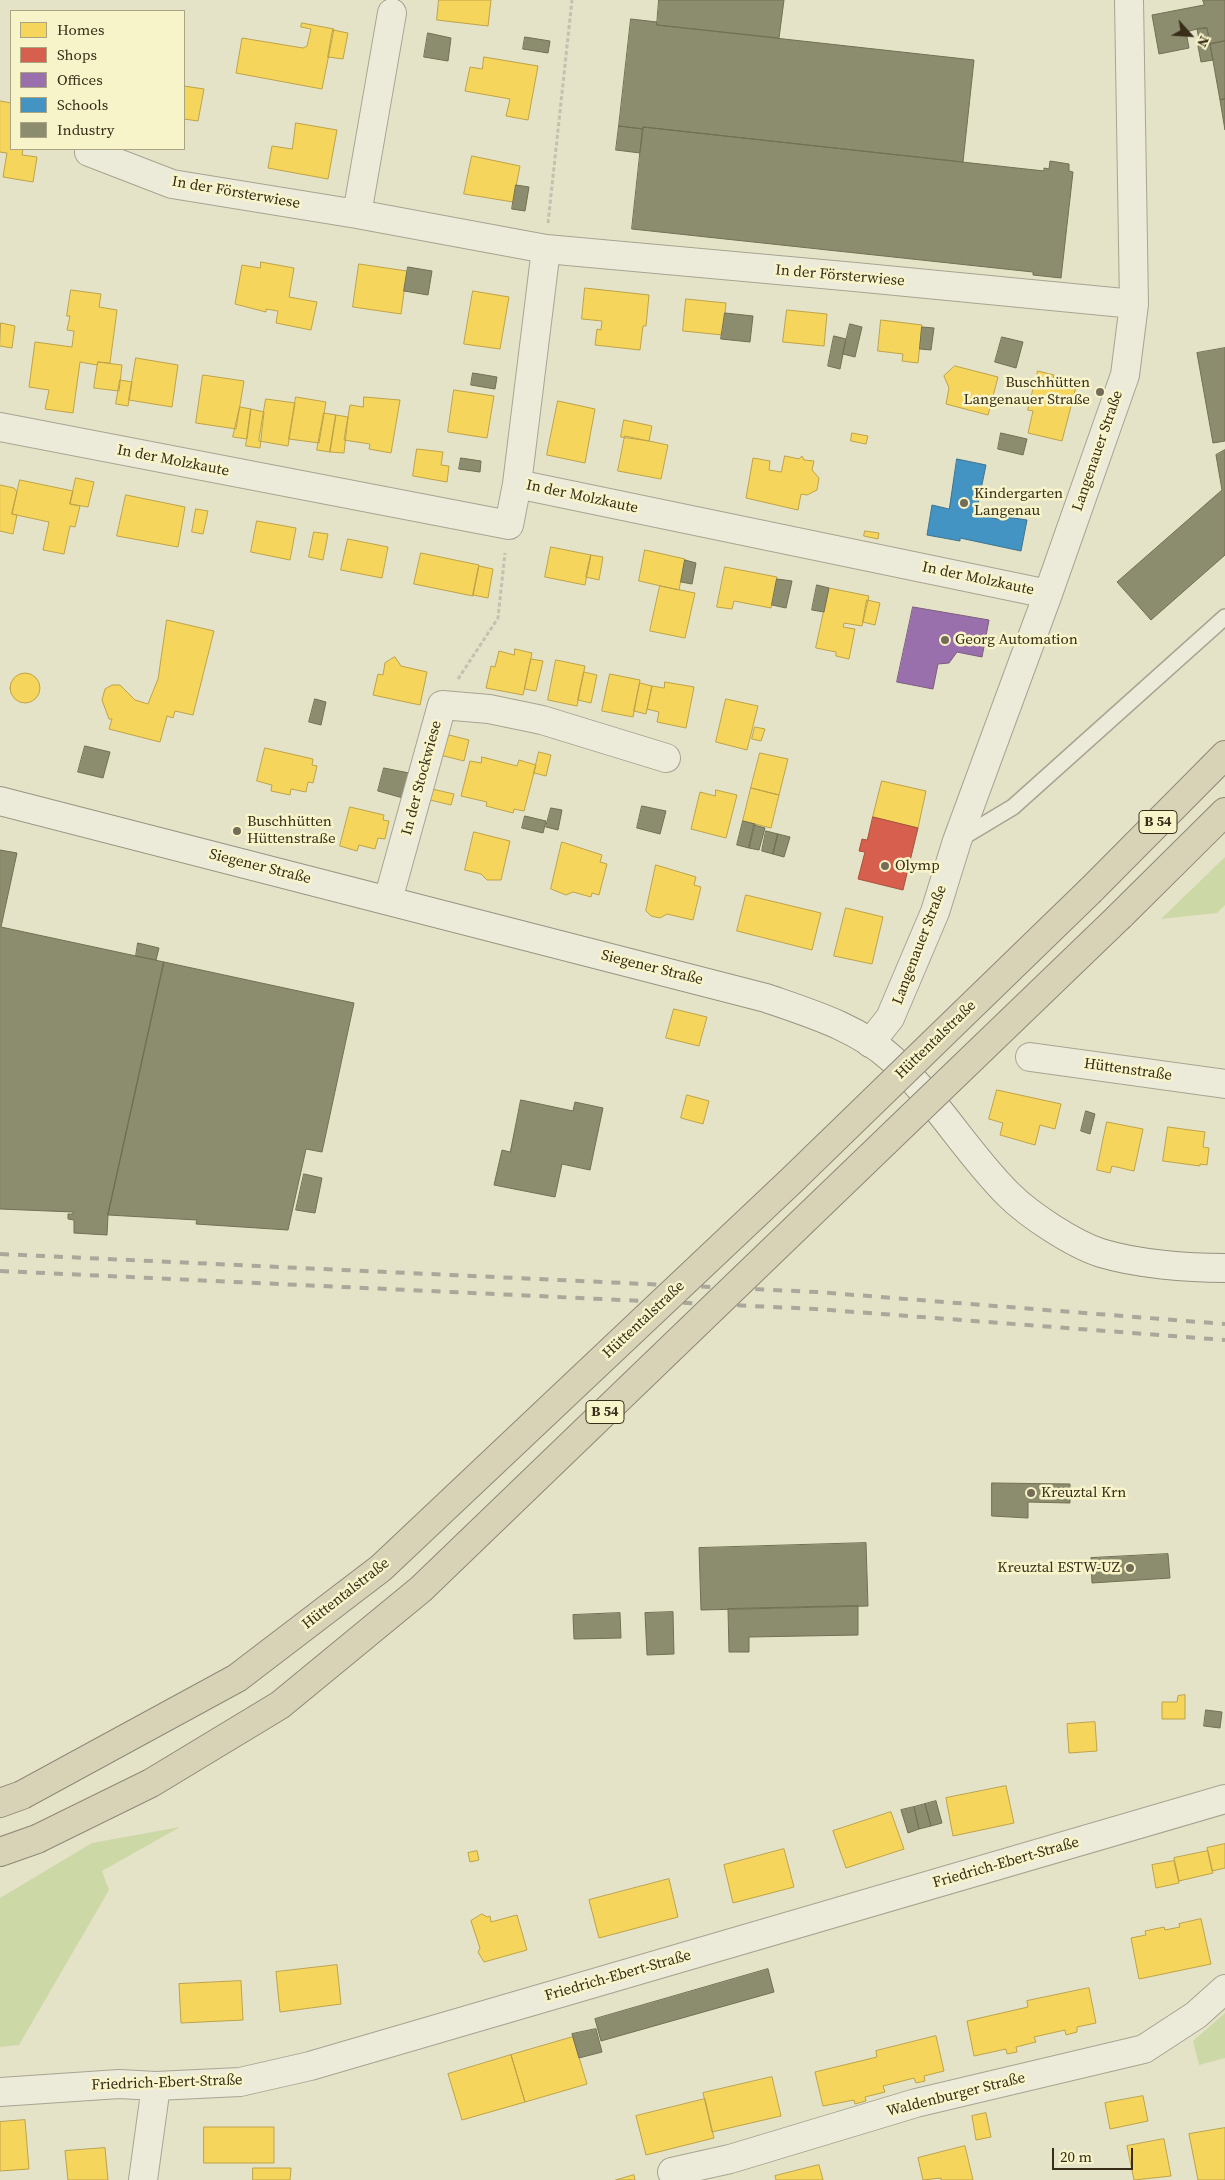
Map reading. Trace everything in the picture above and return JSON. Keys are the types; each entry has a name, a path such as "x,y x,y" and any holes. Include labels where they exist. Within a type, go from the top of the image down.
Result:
{"highway":[{"name":"Hüttentalstraße","path":"11,1799 237,1678 381,1568 784,1188 1091,890 1225,754"},
{"name":"B 54","path":"0,1852 37,1839 151,1782 280,1705 421,1589 1120,916 1225,812"}],"street":[{"name":"Langenauer Straße","path":"870,1043 890,1018 904,990 935,912 957,841 1048,594 1124,375 1134,304 1129,0"},
{"path":"357,214 392,13"},
{"name":"In der Försterwiese","path":"89,152 172,184 357,214 546,250 856,276 1134,304"},
{"path":"517,484 546,250"},
{"name":"In der Molzkaute","path":"0,427 509,525 517,484 1048,594"},
{"name":"In der Stockwiese","path":"388,900 442,705 490,708 542,720 666,758"},
{"name":"Siegener Straße","path":"0,801 766,998 825,1019 870,1043 891,1058 1009,1195 1058,1232 1100,1253 1144,1261 1225,1268"},
{"name":"Hüttenstraße","path":"1030,1057 1225,1084"},
{"name":"Friedrich-Ebert-Straße","path":"0,2092 119,2084 156,2086 240,2082 310,2066 1225,1800"},
{"name":"Waldenburger Straße","path":"672,2172 730,2159 916,2103 1144,2049 1196,2015 1225,1988"},
{"path":"143,2180 156,2086"}],"lane":[{"path":"957,841 1013,807 1225,617"}],"path":[{"path":"546,250 572,0"},
{"path":"442,705 498,618 509,525"}],"green space":[{"path":"1225,857 1225,905 1217,913 1161,919"},
{"path":"180,1827 102,1871 109,1890 19,2045 0,2047 0,1898 92,1843"},
{"path":"1225,2013 1225,2058 1199,2065 1193,2041"}],"building: Homes":[{"path":"439,0 491,0 488,26 437,20"},
{"path":"302,23 334,29 322,89 236,73 242,38 303,48 307,46 311,29 301,27"},
{"path":"333,30 348,33 343,59 328,57"},
{"path":"484,57 538,66 528,120 506,116 510,99 465,91 470,67 482,69"},
{"path":"185,86 204,89 198,121 185,119"},
{"path":"0,101 10,103 10,150 23,150 22,155 37,157 33,182 3,177 7,153 0,152"},
{"path":"296,123 337,130 328,179 268,168 272,146 292,149"},
{"path":"472,156 520,166 513,202 464,194"},
{"path":"261,262 294,268 289,297 317,302 311,330 276,323 278,311 266,309 266,312 235,304 242,265 260,268"},
{"path":"359,264 407,271 401,314 353,307"},
{"path":"585,288 649,295 646,326 643,326 640,350 595,345 597,329 601,330 602,321 582,319"},
{"path":"71,290 101,294 99,307 117,310 110,363 98,362 97,365 80,362 73,413 45,409 49,390 29,387 35,342 72,347 74,331 67,330 70,316 67,316"},
{"path":"473,291 509,297 500,349 464,344"},
{"path":"686,299 726,303 723,335 683,331"},
{"path":"787,310 827,314 824,346 783,342"},
{"path":"881,320 922,325 918,363 902,361 903,354 878,351"},
{"path":"1,323 15,326 12,348 0,346"},
{"path":"136,358 178,365 172,407 129,400"},
{"path":"98,362 122,365 119,391 94,388"},
{"path":"955,366 998,377 988,415 946,404 949,388 944,376"},
{"path":"1038,371 1054,375 1053,378 1077,383 1062,441 1028,433 1033,411 1028,410"},
{"path":"203,375 244,381 236,429 196,423"},
{"path":"120,380 132,382 128,406 116,404"},
{"path":"454,390 494,396 487,438 448,432"},
{"path":"296,397 326,402 319,443 289,439"},
{"path":"364,397 400,400 391,453 369,449 370,444 344,440 350,405 363,407"},
{"path":"266,399 295,403 288,446 259,441"},
{"path":"558,401 595,409 585,463 547,455"},
{"path":"240,407 251,409 247,439 233,437"},
{"path":"251,409 264,412 260,448 246,446"},
{"path":"324,413 336,415 330,452 317,450"},
{"path":"336,415 348,417 344,453 330,452"},
{"path":"624,420 652,426 649,441 621,437"},
{"path":"852,433 868,436 866,444 851,441"},
{"path":"625,436 668,445 661,479 618,471"},
{"path":"417,449 443,452 441,465 449,466 447,482 413,476"},
{"path":"785,456 799,459 802,456 804,460 814,461 812,470 819,478 817,490 807,495 801,494 798,510 746,498 753,458 770,461 769,470 781,472"},
{"path":"76,478 94,482 88,507 70,504"},
{"path":"20,480 73,491 70,504 80,506 75,527 70,526 64,554 43,550 49,522 12,514"},
{"path":"0,485 14,488 17,492 12,514 17,515 13,534 0,531"},
{"path":"126,495 185,507 178,547 117,536"},
{"path":"196,509 208,511 203,534 192,532"},
{"path":"257,521 296,528 290,560 251,552"},
{"path":"865,531 879,533 878,539 864,536"},
{"path":"314,532 328,534 323,560 309,557"},
{"path":"348,539 388,547 382,578 341,570"},
{"path":"551,547 591,555 585,585 545,577"},
{"path":"645,550 685,559 679,590 639,581"},
{"path":"421,553 479,565 473,596 414,584"},
{"path":"591,555 603,557 599,580 586,577"},
{"path":"479,566 493,569 488,598 473,595"},
{"path":"725,567 777,577 771,608 734,601 732,609 717,607"},
{"path":"660,586 695,593 685,638 650,631"},
{"path":"829,588 869,596 862,626 844,623 843,627 855,629 849,659 836,656 836,652 816,648"},
{"path":"867,600 880,603 875,625 863,622"},
{"path":"167,620 214,631 193,715 175,711 173,718 167,716 160,742 109,729 112,719 109,719 102,700 105,689 112,685 120,685 135,700 148,704 158,679"},
{"path":"515,649 532,653 523,695 486,688 491,666 495,667 499,651 514,655"},
{"path":"395,657 401,666 427,672 420,705 373,695 378,674 383,675 385,663"},
{"path":"531,659 543,661 536,691 525,689"},
{"path":"556,660 585,666 577,706 548,700"},
{"path":"584,672 597,675 591,703 578,700"},
{"path":"25,673 36,677 40,688 36,699 25,703 14,699 10,688 14,677"},
{"path":"610,674 640,680 633,717 602,711"},
{"path":"665,682 694,687 686,728 657,722 659,712 647,709 652,686 664,688"},
{"path":"640,683 652,686 646,714 634,711"},
{"path":"726,699 758,706 747,750 716,742"},
{"path":"755,727 765,729 761,741 752,739"},
{"path":"445,734 469,740 464,761 440,755"},
{"path":"265,748 313,759 312,765 317,766 313,783 308,782 306,792 291,789 290,795 271,791 272,785 257,781"},
{"path":"539,752 551,755 546,776 534,773"},
{"path":"760,753 788,759 779,795 751,788"},
{"path":"482,757 517,766 519,760 536,765 524,811 514,809 513,813 486,806 487,802 461,796 470,761 481,763"},
{"path":"882,781 926,791 918,828 873,817"},
{"path":"751,788 779,795 771,828 743,821"},
{"path":"432,789 454,794 451,805 430,800"},
{"path":"716,790 737,795 726,838 691,829 700,792 715,796"},
{"path":"350,807 384,815 383,820 389,821 385,839 378,838 375,849 359,845 357,851 340,846"},
{"path":"474,832 510,841 501,880 487,880 481,874 465,870"},
{"path":"562,842 602,855 600,862 607,864 599,895 592,893 591,897 573,892 566,895 551,889"},
{"path":"656,865 696,877 694,885 701,887 693,920 667,914 660,918 651,916 646,911"},
{"path":"746,895 821,913 812,950 737,931"},
{"path":"846,908 883,917 872,964 834,956"},
{"path":"674,1009 707,1017 699,1046 666,1038"},
{"path":"997,1090 1061,1104 1055,1129 1040,1125 1035,1145 1000,1135 1003,1123 989,1119"},
{"path":"687,1095 709,1101 703,1124 681,1118"},
{"path":"1107,1122 1143,1129 1134,1171 1112,1166 1110,1173 1097,1170"},
{"path":"1168,1127 1205,1132 1203,1147 1209,1148 1207,1165 1200,1164 1200,1166 1163,1161"},
{"path":"1185,1695 1185,1719 1162,1719 1162,1702 1177,1702 1178,1696"},
{"path":"1095,1722 1097,1751 1069,1753 1067,1724"},
{"path":"1006,1786 1014,1823 953,1836 946,1798"},
{"path":"891,1812 904,1849 846,1868 833,1831"},
{"path":"1225,1844 1225,1868 1212,1871 1207,1848"},
{"path":"784,1849 794,1887 733,1903 724,1865"},
{"path":"477,1851 479,1860 470,1862 468,1853"},
{"path":"1208,1851 1213,1873 1179,1881 1174,1858"},
{"path":"1174,1861 1179,1883 1156,1888 1152,1865"},
{"path":"669,1879 678,1917 599,1938 589,1900"},
{"path":"482,1914 487,1917 490,1916 491,1922 517,1915 527,1950 484,1962 478,1952 480,1948 471,1921"},
{"path":"1201,1919 1211,1964 1139,1979 1131,1938 1146,1935 1145,1931 1164,1927 1165,1930 1180,1927 1179,1924"},
{"path":"337,1965 341,2004 280,2012 276,1972"},
{"path":"241,1981 243,2020 181,2023 179,1984"},
{"path":"1089,1988 1096,2023 1077,2027 1077,2032 1066,2035 1065,2030 1034,2037 1036,2042 1016,2047 1017,2052 1007,2054 1006,2049 974,2056 967,2021 1028,2007 1027,2001"},
{"path":"936,2036 944,2071 924,2076 925,2081 916,2083 914,2078 883,2086 885,2092 865,2097 866,2101 855,2104 854,2100 823,2106 815,2072 877,2057 876,2051"},
{"path":"573,2037 587,2084 525,2102 511,2055"},
{"path":"511,2055 525,2102 462,2120 448,2074"},
{"path":"772,2077 781,2116 712,2132 703,2093"},
{"path":"1143,2096 1148,2121 1110,2129 1105,2103"},
{"path":"705,2099 714,2138 646,2155 636,2116"},
{"path":"986,2113 991,2137 976,2140 972,2116"},
{"path":"25,2120 29,2169 0,2171 0,2122"},
{"path":"204,2127 274,2127 274,2163 204,2163"},
{"path":"1225,2128 1225,2180 1198,2180 1189,2134"},
{"path":"1164,2139 1171,2176 1134,2180 1127,2146"},
{"path":"965,2146 973,2180 941,2180 941,2178 923,2180 918,2158"},
{"path":"105,2148 108,2180 68,2180 65,2151"},
{"path":"819,2165 823,2180 776,2180 775,2176"},
{"path":"253,2168 291,2168 290,2180 253,2180"},
{"path":"634,2175 635,2180 616,2180"}],"building: Shops":[{"name":"Olymp","path":"873,817 918,828 903,890 858,879 865,852 859,851 862,839 867,840"}],"building: Offices":[{"name":"Georg Automation","path":"913,607 989,620 982,657 957,652 949,663 938,664 933,689 897,682"}],"building: Schools":[{"name":"Kindergarten Langenau","path":"957,459 986,465 976,514 1006,521 1007,517 1027,520 1021,551 960,538 960,541 927,535 932,505 949,509"}],"building: Industry":[{"path":"659,0 784,0 779,38 657,25"},
{"path":"1203,0 1225,0 1225,41 1210,44 1207,28 1197,29 1186,32 1189,48 1159,54 1152,15 1204,5"},
{"path":"631,19 657,22 657,25 974,60 963,162 643,127 643,129 619,126"},
{"path":"1207,28 1210,44 1200,45 1197,29"},
{"path":"428,33 451,38 448,61 424,57"},
{"path":"525,37 550,41 548,53 523,49"},
{"path":"1225,41 1225,99 1220,100 1210,44"},
{"path":"1210,44 1213,60 1201,62 1198,46"},
{"path":"1225,99 1225,130 1220,100"},
{"path":"619,126 643,129 640,153 616,150"},
{"path":"643,127 1044,171 1044,168 1049,169 1050,161 1069,164 1069,171 1073,172 1061,278 1033,275 1033,272 632,229"},
{"path":"516,185 529,187 525,211 512,209"},
{"path":"408,267 432,271 428,295 404,291"},
{"path":"725,313 753,316 750,342 721,339"},
{"path":"850,324 862,327 855,357 843,354"},
{"path":"922,327 934,328 931,350 920,349"},
{"path":"834,336 846,339 840,369 828,366"},
{"path":"1002,337 1023,342 1016,368 995,362"},
{"path":"1225,348 1225,441 1213,443 1197,353"},
{"path":"473,373 497,377 495,389 471,385"},
{"path":"1001,433 1027,439 1023,455 998,449"},
{"path":"1225,450 1225,555 1151,620 1117,582 1222,490 1216,455"},
{"path":"461,458 481,461 480,472 459,469"},
{"path":"685,560 696,563 692,584 681,582"},
{"path":"777,579 792,581 786,608 772,605"},
{"path":"817,585 829,588 824,612 812,610"},
{"path":"315,699 326,702 321,725 309,722"},
{"path":"85,746 110,752 103,778 78,772"},
{"path":"384,768 409,773 403,798 378,791"},
{"path":"642,806 666,811 660,834 637,828"},
{"path":"551,808 562,810 558,830 546,827"},
{"path":"525,816 546,821 543,833 522,828"},
{"path":"743,821 755,824 749,848 737,845"},
{"path":"754,825 765,828 759,850 749,848"},
{"path":"766,831 778,834 773,854 762,851"},
{"path":"778,834 790,837 784,857 773,854"},
{"path":"0,850 17,853 1,927 164,962 108,1215 107,1235 74,1233 74,1220 68,1219 68,1214 73,1214 73,1212 0,1209"},
{"path":"138,943 159,948 156,960 136,956"},
{"path":"164,962 354,1003 322,1152 306,1149 288,1230 196,1224 197,1220 108,1215"},
{"path":"521,1100 573,1111 575,1102 603,1108 590,1170 562,1164 555,1197 494,1185 502,1150 510,1152"},
{"path":"1086,1111 1095,1114 1090,1134 1081,1131"},
{"path":"304,1174 322,1178 315,1213 296,1210"},
{"name":"Kreuztal Krn","path":"992,1483 1070,1484 1070,1503 1028,1502 1028,1518 992,1516"},
{"path":"866,1543 868,1606 701,1610 699,1548"},
{"name":"Kreuztal ESTW-UZ","path":"1168,1554 1170,1578 1092,1583 1091,1558"},
{"path":"858,1606 858,1635 749,1637 749,1652 729,1652 728,1609"},
{"path":"673,1612 674,1654 647,1655 645,1613"},
{"path":"620,1613 621,1638 574,1639 573,1615"},
{"path":"1206,1710 1222,1712 1220,1728 1204,1726"},
{"path":"936,1801 942,1823 931,1826 925,1804"},
{"path":"925,1804 931,1826 919,1829 914,1807"},
{"path":"914,1807 919,1829 908,1833 901,1810"},
{"path":"768,1969 774,1992 601,2041 595,2019"},
{"path":"596,2029 602,2052 579,2058 572,2034"}],"railway":[{"path":"0,1254 817,1292 1225,1324"},
{"path":"0,1271 816,1309 1225,1340"}],"place":[{"name":"Buschhütten Langenauer Straße","path":"1100,392"},
{"name":"Kindergarten Langenau","path":"964,503"},
{"name":"Georg Automation","path":"945,640"},
{"name":"Buschhütten Hüttenstraße","path":"237,831"},
{"name":"Olymp","path":"885,866"},
{"name":"Kreuztal Krn","path":"1031,1493"},
{"name":"Kreuztal ESTW-UZ","path":"1130,1568"}]}
